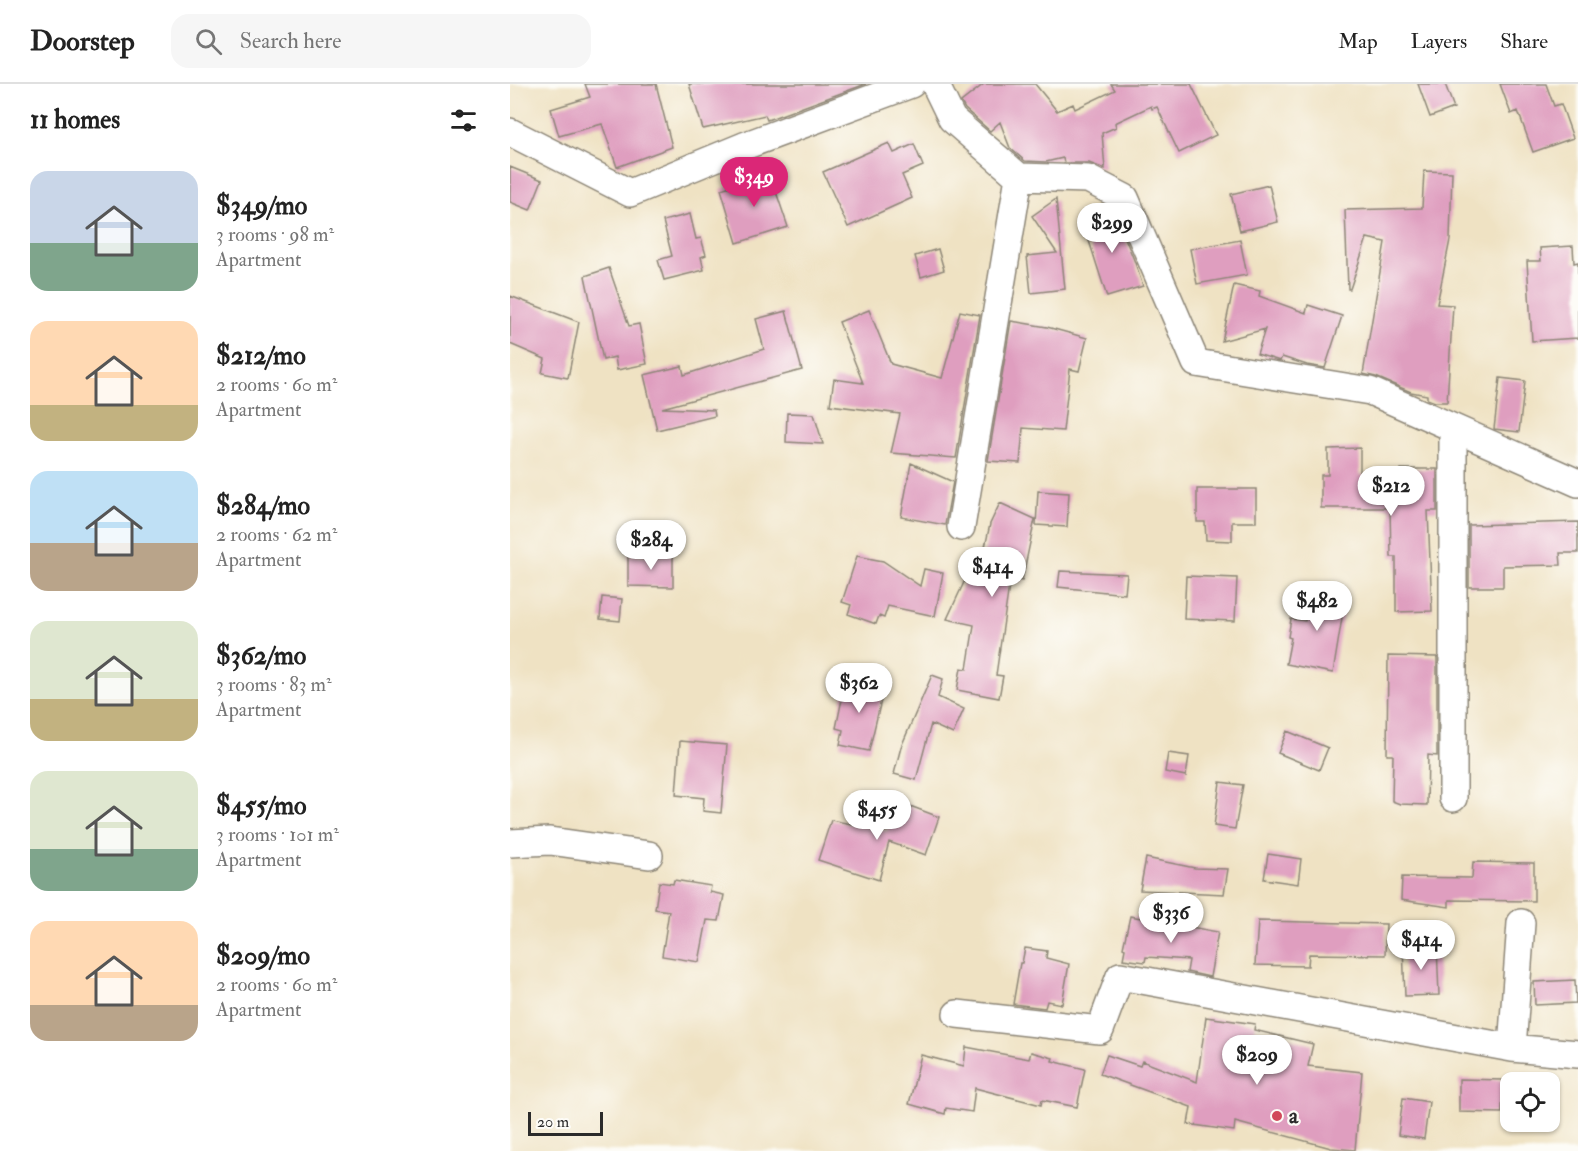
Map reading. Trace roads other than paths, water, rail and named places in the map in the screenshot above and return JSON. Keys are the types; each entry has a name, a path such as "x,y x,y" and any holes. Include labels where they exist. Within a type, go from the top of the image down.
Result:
{"street":[{"path":"510,132 630,193 744,146 911,84"},
{"path":"935,84 952,119 1019,177 1088,179 1125,198 1196,363 1370,392 1578,483"},
{"path":"961,527 1019,177"},
{"path":"1453,428 1453,798"},
{"path":"510,843 550,841 649,855"},
{"path":"1512,1048 1521,923"},
{"path":"957,1014 1100,1030 1120,976 1512,1048 1578,1054"}],"place":[{"name":"a","path":"1277,1116"}]}
